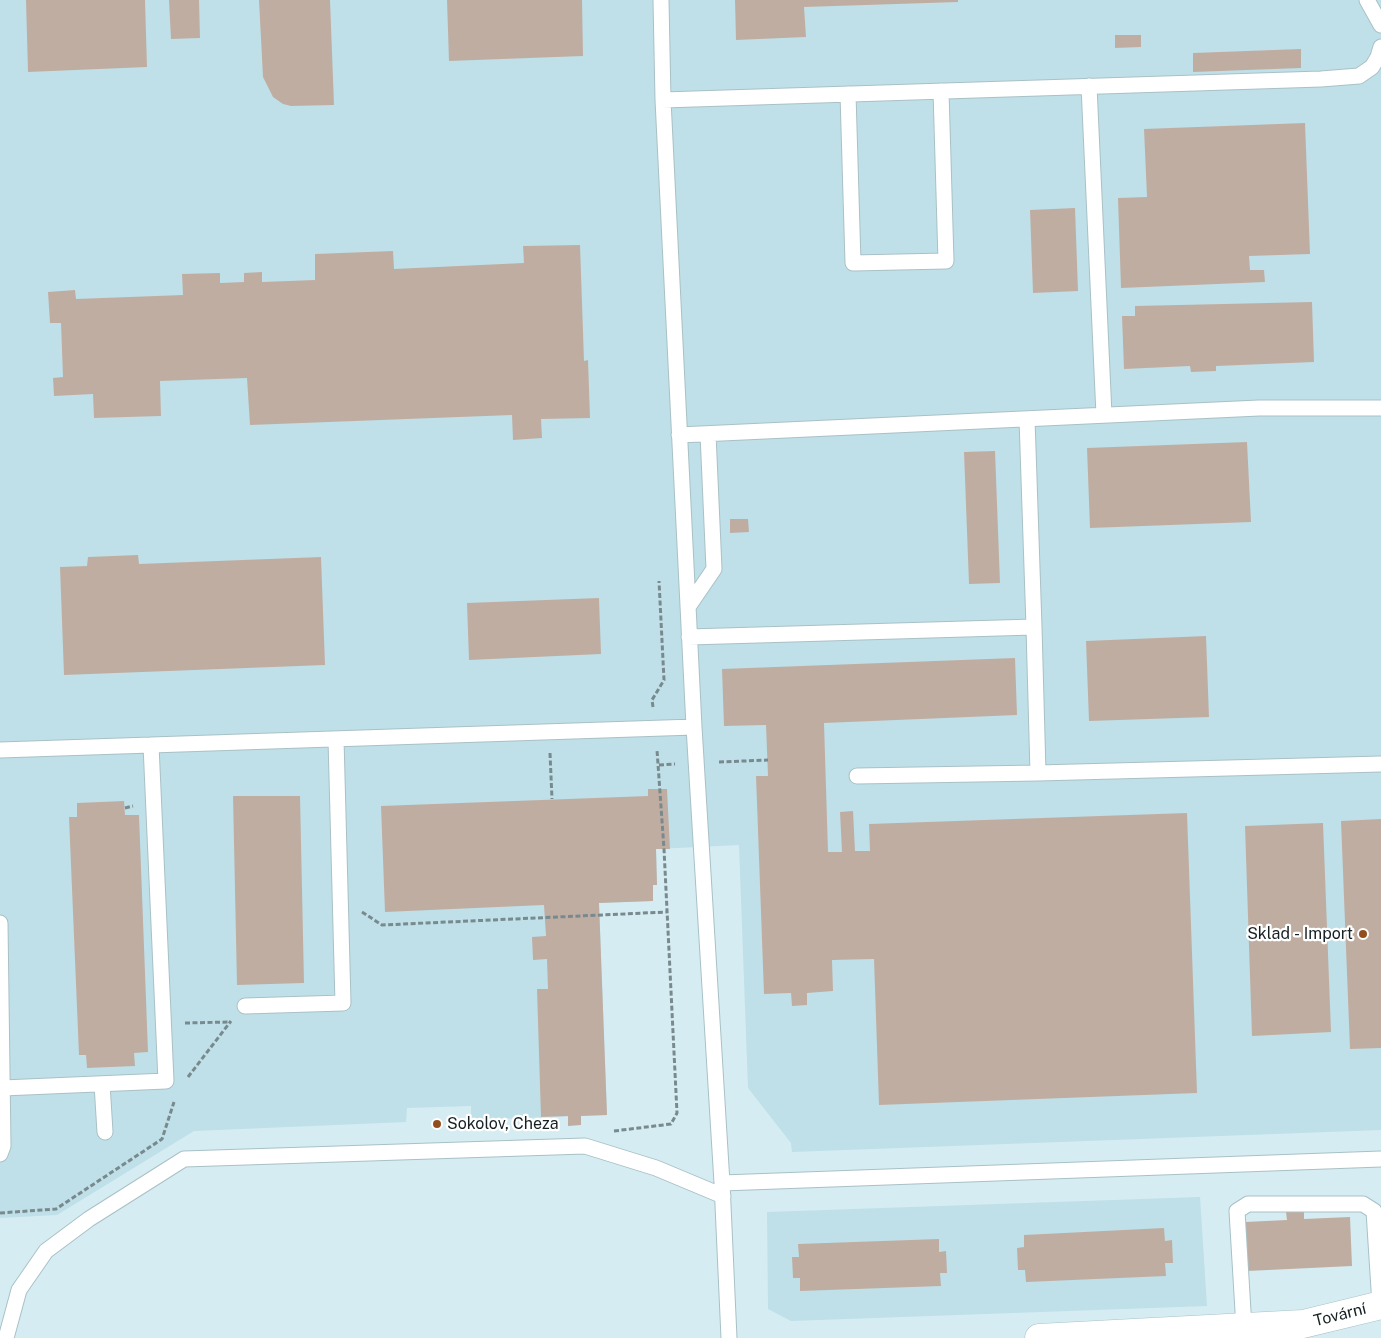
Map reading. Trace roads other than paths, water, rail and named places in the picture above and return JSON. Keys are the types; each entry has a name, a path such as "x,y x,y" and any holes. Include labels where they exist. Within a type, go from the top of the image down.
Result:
{"street":[{"name":"Tovární","path":"1039,1338 1120,1336 1303,1324 1381,1305"}],"lane":[{"path":"660,0 663,100 689,637 729,1338"},
{"path":"1367,0 1381,25"},
{"path":"663,100 1321,79 1359,76 1372,68 1381,47"},
{"path":"1089,86 1104,415"},
{"path":"848,94 853,263 946,261 941,91"},
{"path":"679,435 1260,408 1381,408"},
{"path":"1027,419 1038,773"},
{"path":"688,607 714,569 708,434"},
{"path":"689,637 1034,627"},
{"path":"0,750 694,727"},
{"path":"245,1006 343,1003 336,739"},
{"path":"3,1088 166,1081 151,745"},
{"path":"857,776 1381,764"},
{"path":"0,922 3,1088 3,1146 0,1154"},
{"path":"102,1084 105,1132"},
{"path":"6,1338 19,1290 46,1250 89,1219 184,1159 585,1146 722,1190 1381,1159"},
{"path":"1244,1328 1237,1211 1248,1204 1363,1204 1374,1211 1381,1305"}],"place":[{"name":"Sklad - Import","path":"1363,934"},
{"name":"Sokolov, Cheza","path":"437,1124"}]}
